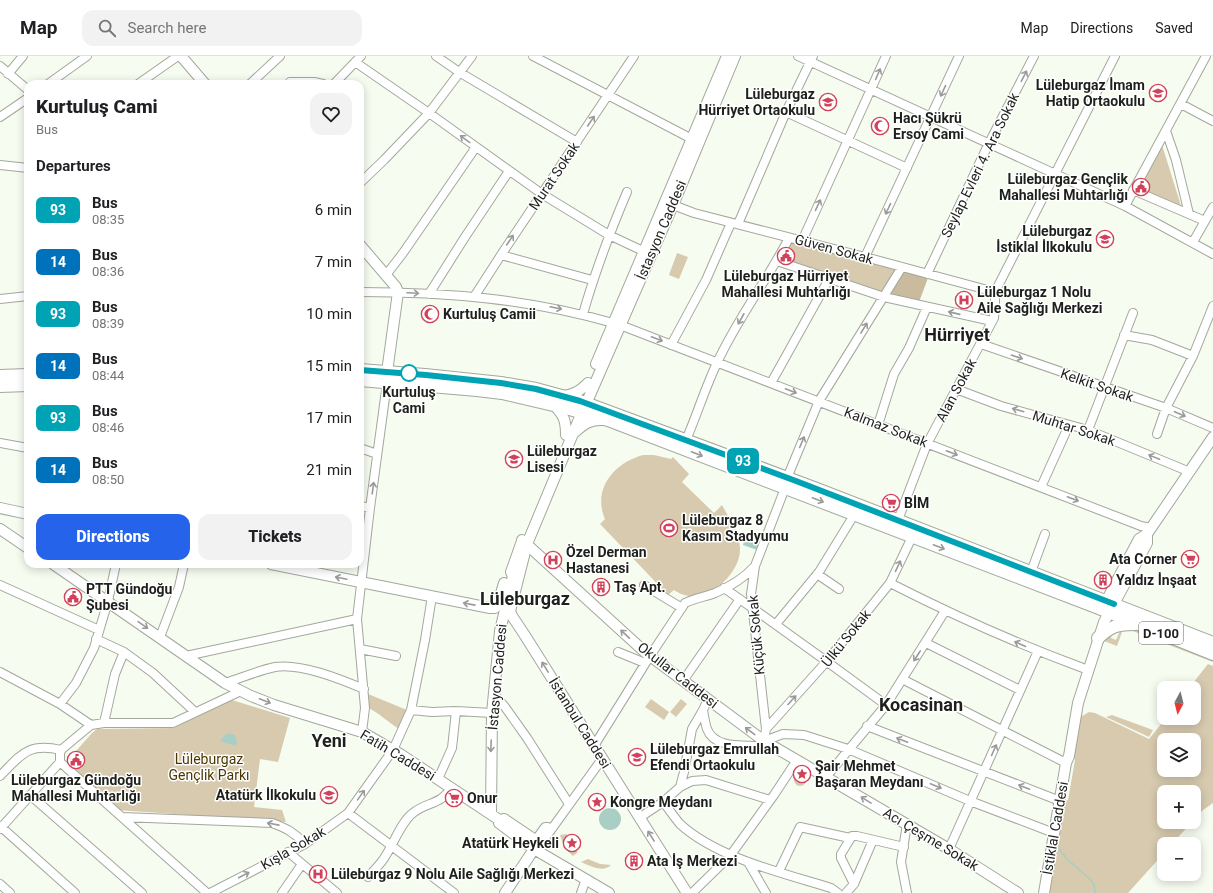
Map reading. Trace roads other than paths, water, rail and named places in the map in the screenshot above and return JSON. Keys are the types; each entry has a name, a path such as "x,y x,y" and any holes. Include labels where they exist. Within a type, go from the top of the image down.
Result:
{"highway":[{"name":"D-100","path":"364,371 387,377 514,395 554,405 581,407"},
{"path":"0,376 24,374"},
{"name":"D-100","path":"364,380 426,375 501,383 536,389 562,396 581,407 686,440 786,483 854,515 1108,607 1213,643"},
{"path":"0,386 24,385"},
{"name":"D-100","path":"608,416 786,483 898,520 1031,572 1108,607 1139,624 1213,654"},
{"path":"1098,638 1113,626 1139,624"}],"main road":[{"path":"181,56 202,80"},
{"name":"İstasyon Caddesi","path":"494,817 492,713 500,631 513,576 511,572 695,141 727,56"},
{"name":"İstasyon Caddesi","path":"695,141 735,56"},
{"path":"364,250 396,287 398,292 387,377"},
{"path":"554,405 564,418 570,434 587,422 600,420 608,416 596,397 591,383 576,393 569,396 562,396"},
{"path":"1108,607 1147,543 1149,532 1213,437"},
{"path":"1,509 24,513"},
{"path":"0,529 24,545"},
{"name":"Okullar Caddesi","path":"525,542 648,659 684,681 764,741 844,787"},
{"name":"İstanbul Caddesi","path":"525,542 510,611 512,616 687,893"},
{"name":"Fatih Caddesi","path":"58,568 225,683 274,705 362,732 438,779 494,817 499,824 609,893"},
{"path":"292,568 490,608 495,608 498,604 506,576 511,572"},
{"name":"İstiklal Caddesi","path":"1075,703 1108,607"},
{"name":"İstiklal Caddesi","path":"1044,893 1066,763 1064,755 1075,703 1083,668 1097,621 1108,607"},
{"name":"Acı Çeşme Sokak","path":"844,787 949,849 1018,893"},
{"path":"505,893 536,846"}],"street":[{"path":"8,74 23,56"},
{"path":"54,80 87,56"},
{"path":"144,80 178,56"},
{"path":"254,80 280,56"},
{"path":"436,56 459,72 577,142"},
{"path":"364,179 429,113 472,56"},
{"path":"533,56 695,141"},
{"name":"Murat Sokak","path":"474,296 634,56"},
{"path":"798,56 811,59 871,90 1125,206 1213,254"},
{"path":"802,241 886,56"},
{"path":"865,257 960,56"},
{"name":"Seylap Evleri 4. Ara Sokak","path":"927,274 989,143 1034,56"},
{"name":"Alan Sokak","path":"898,520 927,444 992,321 995,305 995,292 1115,56"},
{"path":"1125,206 1206,56"},
{"path":"338,80 358,59 429,113 542,194 609,235 647,253"},
{"path":"671,345 735,224 811,59"},
{"path":"0,66 24,87"},
{"path":"0,117 24,101"},
{"path":"1181,104 1213,121"},
{"path":"786,112 907,168"},
{"path":"1166,131 1176,160 1189,214"},
{"path":"386,275 476,147"},
{"path":"0,165 24,168"},
{"path":"429,294 509,171"},
{"path":"1133,190 1205,221"},
{"path":"583,314 592,280 627,192"},
{"name":"Güven Sokak","path":"669,203 694,213 995,292"},
{"path":"1193,242 1213,207"},
{"path":"686,440 717,363 742,316 777,261 789,238"},
{"path":"501,254 592,280"},
{"path":"777,261 884,297 992,321"},
{"name":"Küçük Sokak","path":"764,741 766,729 751,594 755,566 819,401 902,268"},
{"path":"771,383 829,279"},
{"name":"Kalmaz Sokak","path":"364,292 398,292 474,296 537,304 583,314 617,324 1040,487 1149,532"},
{"path":"0,299 24,296"},
{"path":"1157,434 1166,408 1193,356 1213,306"},
{"path":"878,425 894,374 909,348 928,307"},
{"path":"1088,430 1133,313"},
{"path":"1124,335 1152,340 1193,356"},
{"name":"Kelkit Sokak","path":"981,344 1166,408 1213,428"},
{"path":"364,557 387,377"},
{"name":"Muhtar Sokak","path":"956,389 1001,406 1088,430 1190,472"},
{"path":"1040,487 1069,425"},
{"path":"0,443 24,447"},
{"path":"364,449 378,454"},
{"path":"364,507 370,508"},
{"path":"776,624 817,574 854,515"},
{"path":"1031,572 1045,534"},
{"name":"Ülkü Sokak","path":"766,729 827,661 890,583 912,537"},
{"path":"594,746 685,603 715,593 748,574 755,566"},
{"path":"60,704 76,682 94,648 108,601 115,568"},
{"path":"160,638 179,587 183,568"},
{"path":"362,732 365,708 357,619 363,568"},
{"path":"817,574 839,589"},
{"path":"890,583 945,611 1038,651 1083,668"},
{"path":"0,585 99,630"},
{"path":"644,585 682,608"},
{"path":"724,588 776,624 886,705"},
{"name":"Kışla Sokak","path":"208,893 305,844 348,813 393,750 411,710 432,596"},
{"path":"684,681 740,599"},
{"path":"826,777 886,705 945,611"},
{"path":"186,656 357,619"},
{"path":"96,639 124,652 153,673 194,712"},
{"path":"926,643 1020,690"},
{"path":"360,649 396,656"},
{"path":"949,849 1038,651"},
{"path":"104,723 115,674 124,652"},
{"path":"618,652 648,659"},
{"path":"225,683 276,667 296,667 323,673 364,689"},
{"path":"0,672 60,704 91,724"},
{"path":"902,679 1066,763"},
{"path":"74,893 0,827 60,762 61,750 91,724 173,723 241,691"},
{"path":"494,694 505,706 527,738 569,804"},
{"path":"680,787 692,729 708,699"},
{"path":"411,710 432,712 456,711 492,713"},
{"path":"703,710 707,730 712,738 720,743 758,746 764,741 783,734 804,735 848,749 970,801 1054,833"},
{"path":"438,779 452,748 456,711"},
{"path":"867,726 1060,801"},
{"path":"1,773 27,751 38,748 61,750"},
{"path":"536,846 542,841 602,759"},
{"path":"692,893 730,856 797,760"},
{"path":"60,762 208,893"},
{"path":"684,772 770,800"},
{"path":"640,818 663,802 680,787 692,781 706,780"},
{"path":"368,877 385,857 413,813 445,796 451,788"},
{"path":"30,795 142,893"},
{"path":"663,802 679,823 692,833 730,856 831,888 838,893"},
{"path":"348,813 454,893"},
{"path":"122,817 272,823 285,827 297,835 305,844"},
{"path":"906,893 901,862 907,824"},
{"path":"779,871 800,827 850,838 854,836 904,847"},
{"path":"850,838 841,854 841,858 854,884"},
{"path":"846,893 854,884 873,840"},
{"path":"288,852 337,893"},
{"path":"748,862 765,893"},
{"path":"282,893 302,864"},
{"path":"581,893 586,879"},
{"path":"0,884 10,893"}],"water":[{"path":"745,537 759,542 757,550 743,545"},
{"path":"229,733 235,735 237,742 236,746 220,741"},
{"path":"610,808 618,811 621,819 618,827 610,830 602,827 599,819 602,811"}],"waterway":[{"path":"1059,849 1067,859 1091,880 1094,885 1095,893"}],"place":[{"name":"Lüleburgaz İmam Hatip Ortaokulu","path":"1158,93"},
{"name":"Lüleburgaz Hürriyet Ortaokulu","path":"828,102"},
{"name":"Hacı Şükrü Ersoy Cami","path":"880,126"},
{"name":"Lüleburgaz Gençlik Mahallesi Muhtarlığı","path":"1141,187"},
{"name":"Lüleburgaz İstiklal İlkokulu","path":"1105,239"},
{"name":"Lüleburgaz Hürriyet Mahallesi Muhtarlığı","path":"786,256"},
{"name":"Lüleburgaz 1 Nolu Aile Sağlığı Merkezi","path":"964,300"},
{"name":"Kurtuluş Camii","path":"430,314"},
{"name":"Kurtuluş Cami","path":"409,373"},
{"name":"Lüleburgaz Lisesi","path":"514,459"},
{"name":"BİM","path":"891,503"},
{"name":"Lüleburgaz 8 Kasım Stadyumu","path":"669,528"},
{"name":"Ata Corner","path":"1190,559"},
{"name":"Özel Derman Hastanesi","path":"553,560"},
{"name":"Yaldız İnşaat","path":"1103,580"},
{"name":"Taş Apt.","path":"601,587"},
{"name":"PTT Gündoğu Şubesi","path":"73,597"},
{"name":"Lüleburgaz Emrullah Efendi Ortaokulu","path":"637,757"},
{"name":"Lüleburgaz Gündoğu Mahallesi Muhtarlığı","path":"76,760"},
{"name":"Şair Mehmet Başaran Meydanı","path":"802,774"},
{"name":"Atatürk İlkokulu","path":"329,795"},
{"name":"Onur","path":"454,798"},
{"name":"Kongre Meydanı","path":"597,802"},
{"name":"Atatürk Heykeli","path":"572,843"},
{"name":"Ata İş Merkezi","path":"634,861"},
{"name":"Lüleburgaz 9 Nolu Aile Sağlığı Merkezi","path":"318,874"}],"district":[{"name":"Hürriyet","path":"957,334"},
{"name":"Lüleburgaz","path":"525,598"},
{"name":"Kocasinan","path":"921,704"},
{"name":"Yeni","path":"329,740"}],"park label":[{"name":"Lüleburgaz Gençlik Parkı","path":"209,768"}]}
